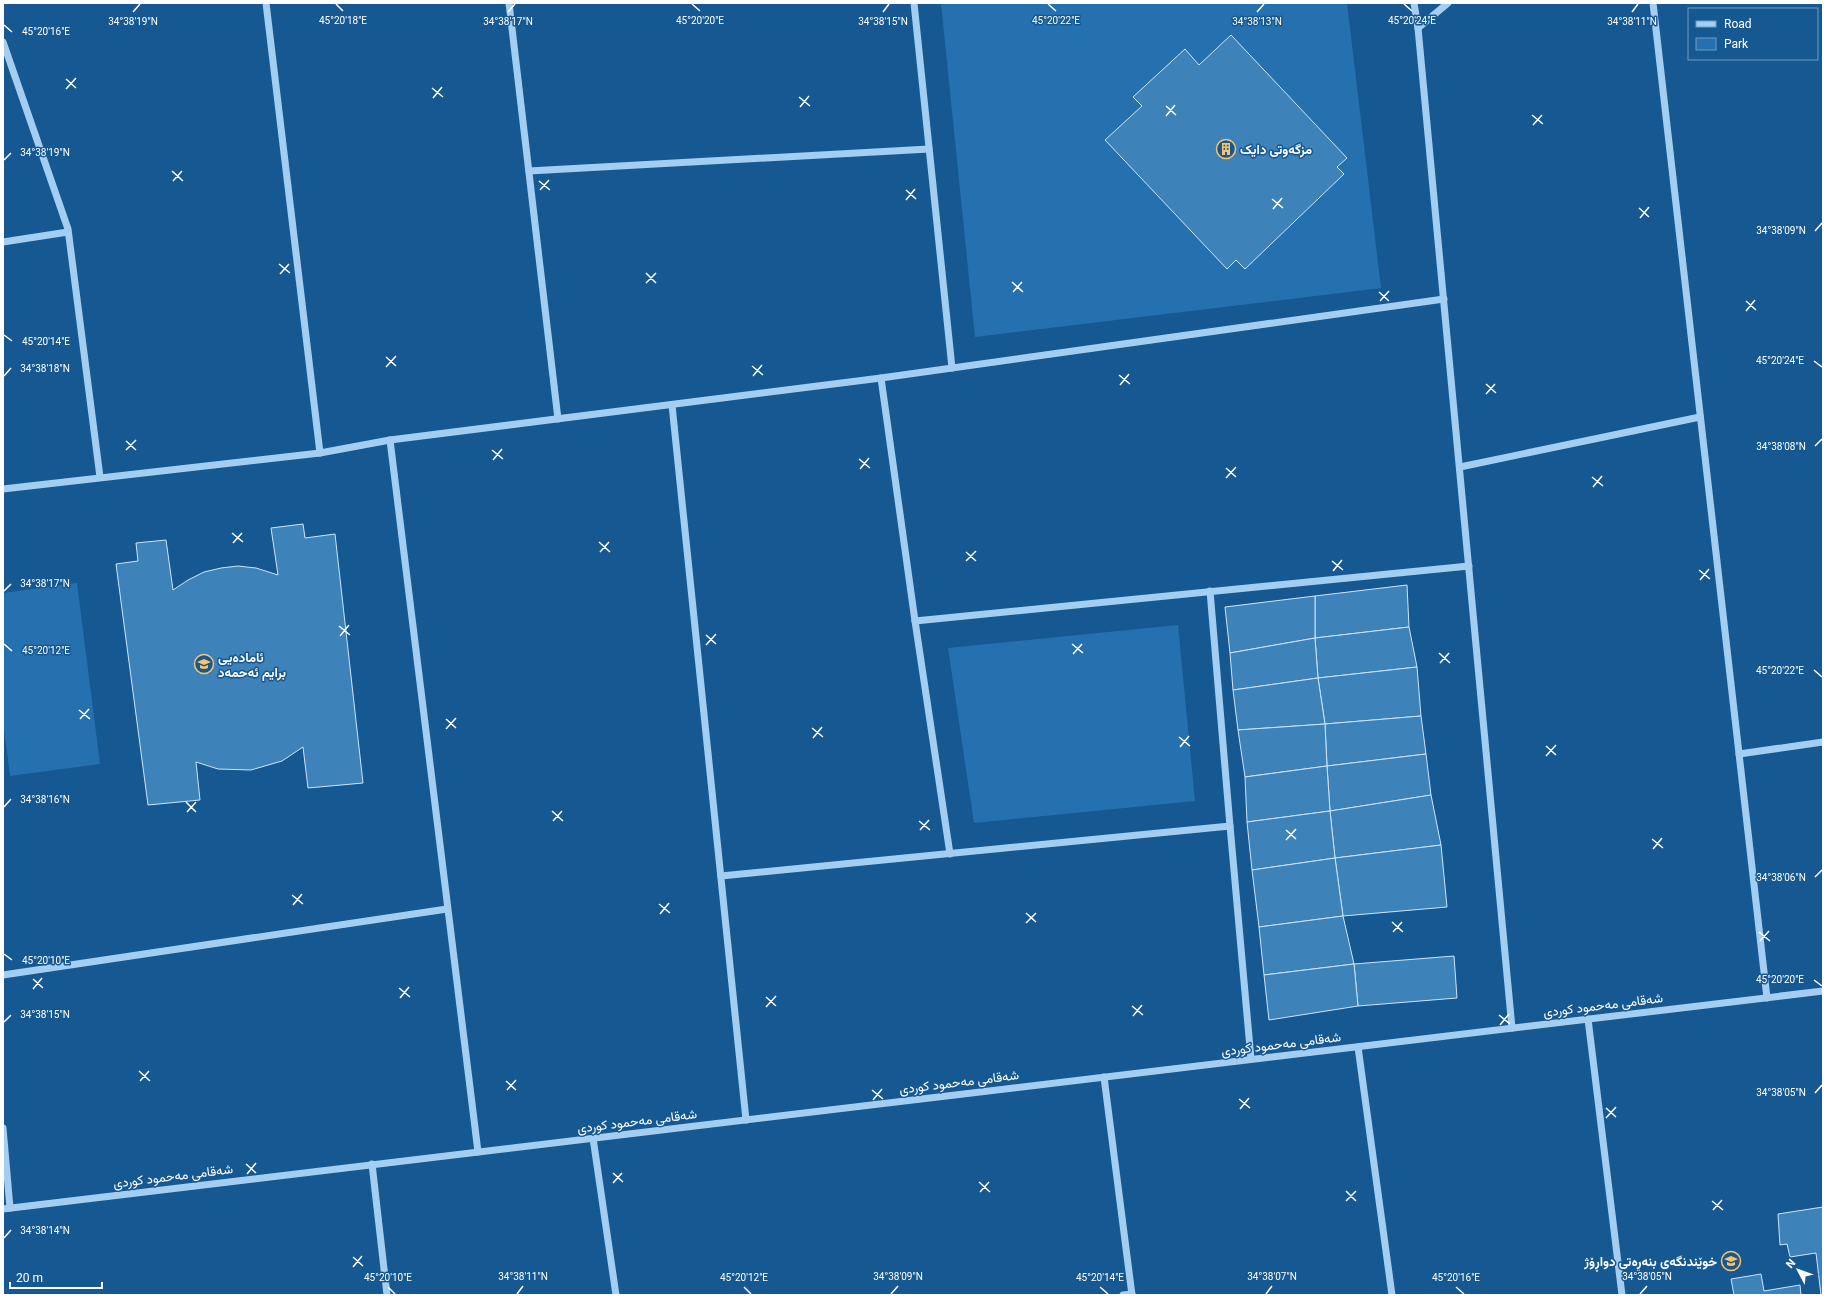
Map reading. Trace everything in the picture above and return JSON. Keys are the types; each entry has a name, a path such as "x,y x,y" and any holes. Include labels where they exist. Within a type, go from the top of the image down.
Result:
{"street":[{"path":"266,3 320,453"},
{"path":"509,3 558,419"},
{"path":"914,3 952,368"},
{"path":"1414,3 1418,28 1444,299 1512,1028"},
{"path":"1418,28 1448,3"},
{"path":"1653,3 1767,998"},
{"path":"3,42 68,232 100,477"},
{"path":"529,171 929,149"},
{"path":"3,242 68,232"},
{"path":"3,489 320,453 390,440 881,378 1444,299"},
{"path":"881,378 950,854"},
{"path":"672,405 746,1120"},
{"path":"1460,467 1700,417"},
{"path":"390,440 478,1152"},
{"path":"915,620 1469,566"},
{"path":"1210,591 1251,1059"},
{"path":"1739,754 1823,742"},
{"path":"720,876 1230,826"},
{"path":"3,975 447,909"},
{"name":"شەقامی مەحمود کوردی","path":"7,1208 1823,991"},
{"path":"1588,1019 1622,1295"},
{"path":"1358,1047 1392,1295"},
{"path":"1104,1077 1132,1294 1124,1295"},
{"path":"3,1128 7,1208"},
{"path":"593,1138 616,1295"},
{"path":"372,1164 387,1295"}],"green space":[{"path":"941,3 1347,3 1381,288 975,337"},
{"path":"77,583 100,764 10,776 3,720 3,593"},
{"path":"1178,625 1195,801 974,823 948,648"}],"building":[{"name":"مزگەوتی دایک","path":"1231,35 1347,158 1337,167 1344,174 1245,269 1236,260 1227,269 1105,140 1142,106 1133,97 1185,49 1199,65"},
{"path":"303,524 305,538 335,534 363,783 308,788 303,747 282,761 251,770 218,769 196,762 200,800 148,805 116,564 138,561 136,543 166,540 173,590 204,572 221,568 238,566 256,568 278,575 271,528"},
{"path":"1407,585 1409,627 1315,638 1315,596"},
{"path":"1315,596 1315,638 1230,653 1225,607"},
{"path":"1409,627 1417,667 1318,678 1315,638"},
{"path":"1315,638 1318,678 1233,690 1230,653"},
{"path":"1417,667 1421,716 1325,724 1318,678"},
{"path":"1318,678 1325,724 1238,730 1233,690"},
{"path":"1421,716 1426,754 1327,766 1325,724"},
{"path":"1325,724 1327,766 1245,777 1238,730"},
{"path":"1426,754 1431,795 1330,811 1327,766"},
{"path":"1327,766 1330,811 1247,822 1245,777"},
{"path":"1431,795 1441,845 1335,858 1330,811"},
{"path":"1330,811 1335,858 1252,870 1247,822"},
{"path":"1441,845 1447,907 1343,916 1335,858"},
{"path":"1335,858 1343,916 1259,927 1252,870"},
{"path":"1343,916 1354,964 1264,975 1259,927"},
{"path":"1454,956 1457,998 1358,1006 1354,964"},
{"path":"1354,964 1358,1006 1269,1020 1264,975"},
{"path":"1823,1207 1823,1295 1821,1295 1816,1253 1790,1257 1787,1244 1780,1245 1778,1214"},
{"path":"1761,1274 1764,1291 1800,1285 1801,1295 1734,1295 1731,1279"}],"place":[{"name":"مزگەوتی دایک","path":"1226,149"},
{"name":"ئامادەیی برایم ئەحمەد","path":"204,664"},
{"name":"خوێندنگەی بنەڕەتی دواڕۆژ","path":"1731,1261"}]}
